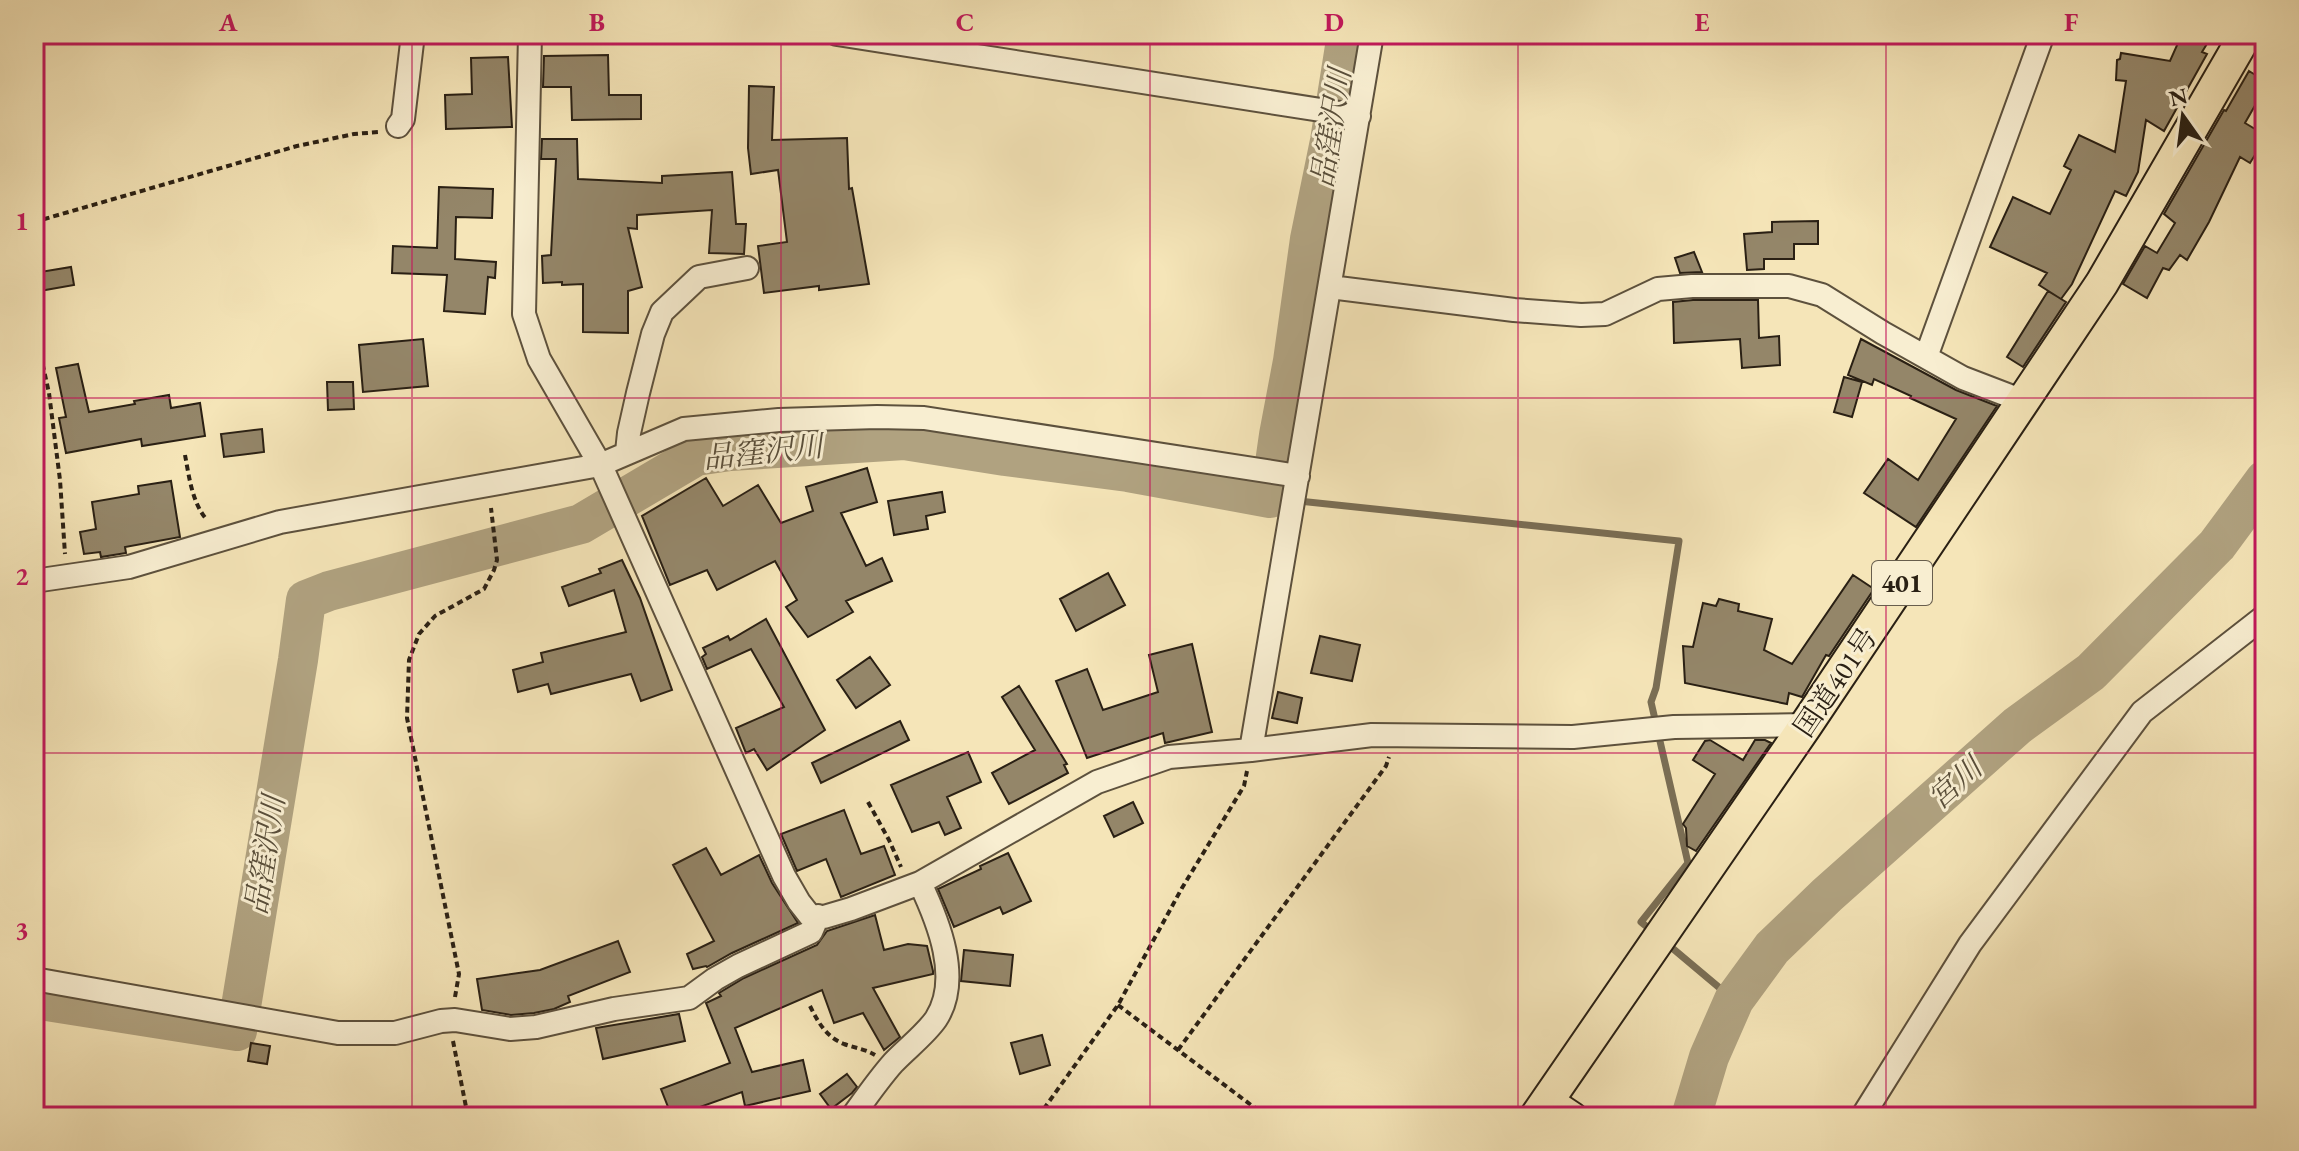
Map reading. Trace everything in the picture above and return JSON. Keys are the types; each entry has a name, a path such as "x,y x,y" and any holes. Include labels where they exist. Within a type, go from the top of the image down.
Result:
{"highway":[{"name":"国道401号","path":"1557,1113 1806,725 2102,283 2246,34"}],"street":[{"path":"398,126 403,119 413,34"},
{"path":"530,34 524,314 539,359 600,465 784,876 810,916 824,917 851,909 914,885 1097,782 1169,757 1372,735 1573,737 1674,727 1806,725"},
{"path":"837,34 1359,116"},
{"path":"1251,750 1372,34"},
{"path":"1926,357 2043,34"},
{"path":"627,452 653,334 662,312 699,277 747,268"},
{"path":"1330,287 1514,310 1581,315 1605,314 1658,289 1789,286 1822,295 1963,378 2023,401"},
{"path":"34,581 129,567 280,522 600,465 684,429 779,420 924,418 1298,476"},
{"path":"1862,1117 1970,944 2142,712 2265,616"},
{"path":"852,1117 891,1066 936,1018 948,987 946,962 933,911 914,885"},
{"path":"34,979 338,1033 395,1033 449,1021 510,1029 536,1027 614,1009 689,998 738,966 811,932 818,916"}],"path":[{"path":"34,222 297,146 398,126"},
{"path":"34,325 49,393 60,480 67,576"},
{"path":"185,455 195,499 221,540"},
{"path":"468,1117 449,1021 459,974 407,718 408,671 419,634 435,616 484,589 494,570 497,560 488,485"},
{"path":"1178,1050 1386,766 1395,735"},
{"path":"1038,1117 1118,1005 1182,888 1244,786 1251,750"},
{"path":"868,802 914,885"},
{"path":"1118,1005 1267,1117"},
{"path":"810,1006 827,1034 841,1043 868,1051 891,1066"}],"building":[{"path":"2182,34 2213,34 2202,52 2207,54 2164,131 2146,120 2138,172 2126,196 2115,191 2072,284 2061,299 2039,285 2047,273 1990,247 2013,197 2050,214 2071,170 2064,166 2079,135 2115,152 2126,81 2116,80 2117,60 2121,53 2170,61"},
{"path":"608,55 609,95 641,95 641,119 572,120 571,87 543,87 544,56"},
{"path":"508,57 512,127 446,129 445,95 472,94 471,58"},
{"path":"2249,71 2265,81 2265,88 2245,123 2265,135 2265,139 2250,163 2240,157 2187,260 2180,255 2169,270 2163,268 2147,298 2123,284 2145,246 2157,253 2175,223 2164,214"},
{"path":"749,86 774,87 772,140 847,138 849,189 852,188 869,284 764,293 758,246 787,242 778,170 751,174 748,148"},
{"path":"542,139 577,139 578,179 662,183 662,176 732,172 736,224 746,224 744,254 709,253 712,210 637,215 637,229 628,228 642,287 628,291 628,333 583,332 583,284 543,283 542,256 551,255 556,159 541,159"},
{"path":"439,187 493,189 492,218 456,217 455,259 496,262 495,278 488,277 485,314 444,311 447,275 392,273 393,246 437,248"},
{"path":"1818,221 1818,244 1794,244 1794,259 1764,259 1764,269 1747,270 1744,234 1772,232 1772,222"},
{"path":"1694,252 1702,272 1680,273 1675,258"},
{"path":"71,267 74,285 34,292 34,273"},
{"path":"2048,291 2066,302 2023,367 2007,357"},
{"path":"1758,300 1759,338 1779,336 1780,365 1742,368 1740,339 1674,343 1673,302"},
{"path":"423,339 428,386 363,392 359,345"},
{"path":"1861,339 1956,390 1997,406 1916,527 1864,493 1888,459 1918,480 1956,419 1874,379 1872,385 1848,375"},
{"path":"78,364 89,412 169,395 171,408 200,403 205,436 142,446 141,439 66,453 59,418 66,417 56,368"},
{"path":"1844,377 1862,382 1852,417 1834,412"},
{"path":"327,382 353,382 354,409 328,410"},
{"path":"262,429 264,452 224,457 221,434"},
{"path":"867,468 877,502 841,513 866,566 882,558 892,581 846,601 853,612 808,637 786,607 797,600 775,561 717,590 707,570 670,585 642,516 706,478 723,506 758,485 781,523 813,511 806,487"},
{"path":"171,481 180,537 125,547 126,553 101,557 100,552 84,554 80,532 96,529 92,502 139,494 138,486"},
{"path":"942,492 945,512 926,516 928,529 894,535 888,501"},
{"path":"622,560 640,598 672,690 641,701 631,674 551,694 548,684 518,692 513,670 543,662 541,653 626,632 614,590 569,606 562,587 601,573 599,569"},
{"path":"1108,573 1125,605 1076,631 1060,599"},
{"path":"1853,575 1874,589 1829,656 1826,655 1802,697 1789,693 1787,704 1685,683 1683,646 1693,647 1703,603 1716,606 1719,599 1739,604 1738,611 1772,619 1764,650 1792,664"},
{"path":"766,619 825,730 767,770 754,749 746,753 736,728 784,707 751,649 707,669 702,657 706,654 703,648 728,636 730,640"},
{"path":"1320,636 1360,645 1352,681 1311,673"},
{"path":"1192,644 1212,732 1165,743 1163,733 1087,758 1056,681 1087,669 1103,710 1158,692 1149,655"},
{"path":"870,657 890,685 856,708 837,680"},
{"path":"1019,686 1067,764 1064,765 1068,773 1009,804 992,773 1035,750 1002,697"},
{"path":"1278,692 1302,698 1297,723 1272,718"},
{"path":"900,721 909,740 821,783 812,763"},
{"path":"1710,740 1743,760 1755,740 1771,743 1696,851 1687,846 1683,824 1715,774 1693,760 1705,741"},
{"path":"968,752 981,782 947,797 961,828 945,835 939,822 912,832 891,785"},
{"path":"1133,802 1143,823 1114,837 1104,816"},
{"path":"844,810 861,854 884,846 895,875 841,897 826,859 797,871 781,834"},
{"path":"706,848 721,875 759,855 772,883 798,923 707,967 693,969 687,954 714,941 673,865"},
{"path":"1008,853 1031,901 1003,914 1000,907 954,927 938,889"},
{"path":"875,915 884,950 908,944 927,946 933,971 933,974 873,988 900,1037 884,1050 863,1013 834,1023 822,990 735,1028 752,1072 803,1060 810,1091 745,1106 742,1092 672,1117 661,1089 730,1063 706,1003 744,978 817,945 827,931"},
{"path":"618,941 630,972 568,996 570,1002 554,1009 511,1015 482,1010 477,979 540,970"},
{"path":"964,950 1013,955 1010,986 961,981"},
{"path":"679,1014 685,1041 603,1059 596,1028"},
{"path":"1042,1035 1050,1065 1020,1074 1011,1043"},
{"path":"251,1043 270,1046 267,1064 248,1061"},
{"path":"847,1074 857,1087 831,1109 820,1094"}],"waterway":[{"name":"品窪沢川","path":"34,999 237,1031 306,600 329,591 581,524 696,456 730,451 904,440 1128,472 1270,498 1310,239 1347,34"},
{"name":"宮川","path":"1691,1117 1709,1057 1734,1000 1772,948 2017,726 2091,672 2217,545 2265,480"},
{"path":"1270,498 1679,541 1656,688 1651,702 1688,863 1641,922 1652,931"},
{"path":"1665,942 1734,1000"}]}
